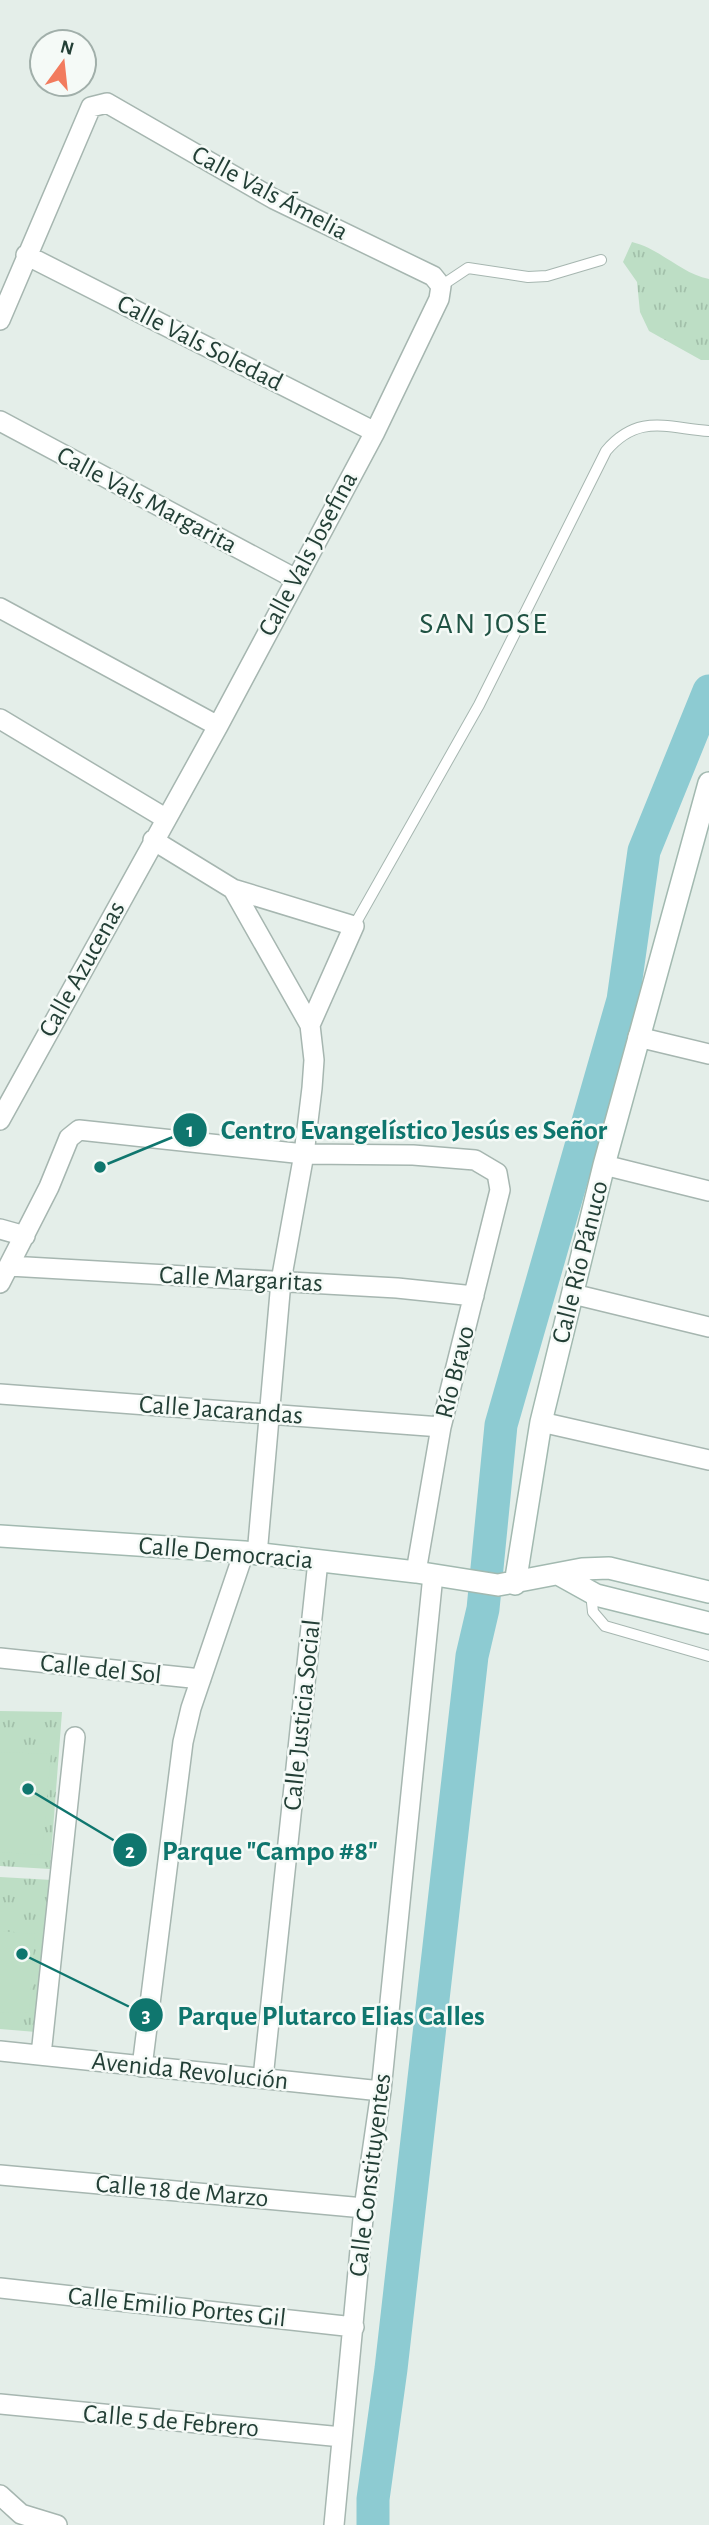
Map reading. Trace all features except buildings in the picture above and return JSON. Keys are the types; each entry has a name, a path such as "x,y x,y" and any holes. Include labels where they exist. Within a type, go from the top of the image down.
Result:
{"street":[{"name":"Calle Vals Ámelia","path":"26,255 91,107 97,103 107,103 274,199 433,276 441,286"},
{"path":"0,320 26,255"},
{"name":"Calle Vals Soledad","path":"26,255 375,432"},
{"name":"Calle Vals Josefina","path":"165,818 218,726 294,578 375,432 439,299 441,286"},
{"name":"Calle Vals Margarita","path":"0,421 294,578"},
{"path":"0,608 218,726"},
{"path":"0,719 165,818"},
{"name":"Calle Río Pánuco","path":"507,1584 541,1422 604,1165 638,1037 705,808 709,783"},
{"name":"Calle Azucenas","path":"0,1120 165,818"},
{"path":"153,840 233,889 354,926 310,1025"},
{"path":"142,2067 183,1742 201,1679 251,1554 281,1281 304,1154 314,1060 310,1025 233,889"},
{"path":"638,1037 709,1054"},
{"path":"4,1275 25,1236 69,1138 79,1130 304,1154"},
{"name":"Río Bravo","path":"304,1154 413,1155 475,1160 496,1173 500,1190 442,1427 433,1575"},
{"path":"604,1165 709,1191"},
{"path":"0,1229 25,1236"},
{"name":"Calle Margaritas","path":"4,1275 281,1281 474,1296"},
{"path":"573,1294 709,1326"},
{"name":"Calle Jacarandas","path":"0,1394 442,1427"},
{"path":"541,1422 709,1460"},
{"name":"Calle Democracia","path":"0,1536 251,1554 507,1584 582,1569 609,1568 709,1592"},
{"name":"Calle Justicia Social","path":"264,2078 318,1561"},
{"name":"Calle Constituyentes","path":"334,2525 364,2208 381,2091 433,1575"},
{"path":"560,1575 591,1592 709,1623"},
{"name":"Calle del Sol","path":"0,1658 201,1679"},
{"path":"41,2055 75,1737"},
{"name":"Avenida Revolución","path":"0,2051 381,2091"},
{"name":"Calle 18 de Marzo","path":"0,2175 364,2208"},
{"name":"Calle Emilio Portes Gil","path":"0,2288 354,2327"},
{"name":"Calle 5 de Febrero","path":"0,2404 342,2437"},
{"path":"0,2495 21,2514 57,2525"}],"lane":[{"path":"441,286 468,268 528,277 547,276 601,260"},
{"path":"354,926 479,705 606,451 616,440 648,425 709,431"},
{"path":"591,1592 593,1612 605,1626 709,1656"}],"green space":[{"path":"632,242 652,250 689,272 709,279 709,360 701,360 649,331 640,312 637,282 623,262"},
{"path":"0,1711 62,1712 50,1869 0,1866"},
{"path":"0,1752 51,1754 42,1855 0,1852"},
{"path":"0,1877 52,1880 36,2032 0,2029"},
{"path":"0,1931 35,1934 29,2013 0,2012"}],"waterway":[{"path":"373,2525 373,2499 391,2369 472,1656 483,1609 501,1425 623,1000 644,851 709,691"}],"place":[{"name":"Centro Evangelístico Jesús es Señor","path":"100,1167"},
{"name":"Parque \"Campo #8\"","path":"28,1789"},
{"name":"Parque Plutarco Elias Calles","path":"22,1954"}],"district":[{"name":"SAN JOSE","path":"484,624"}]}
